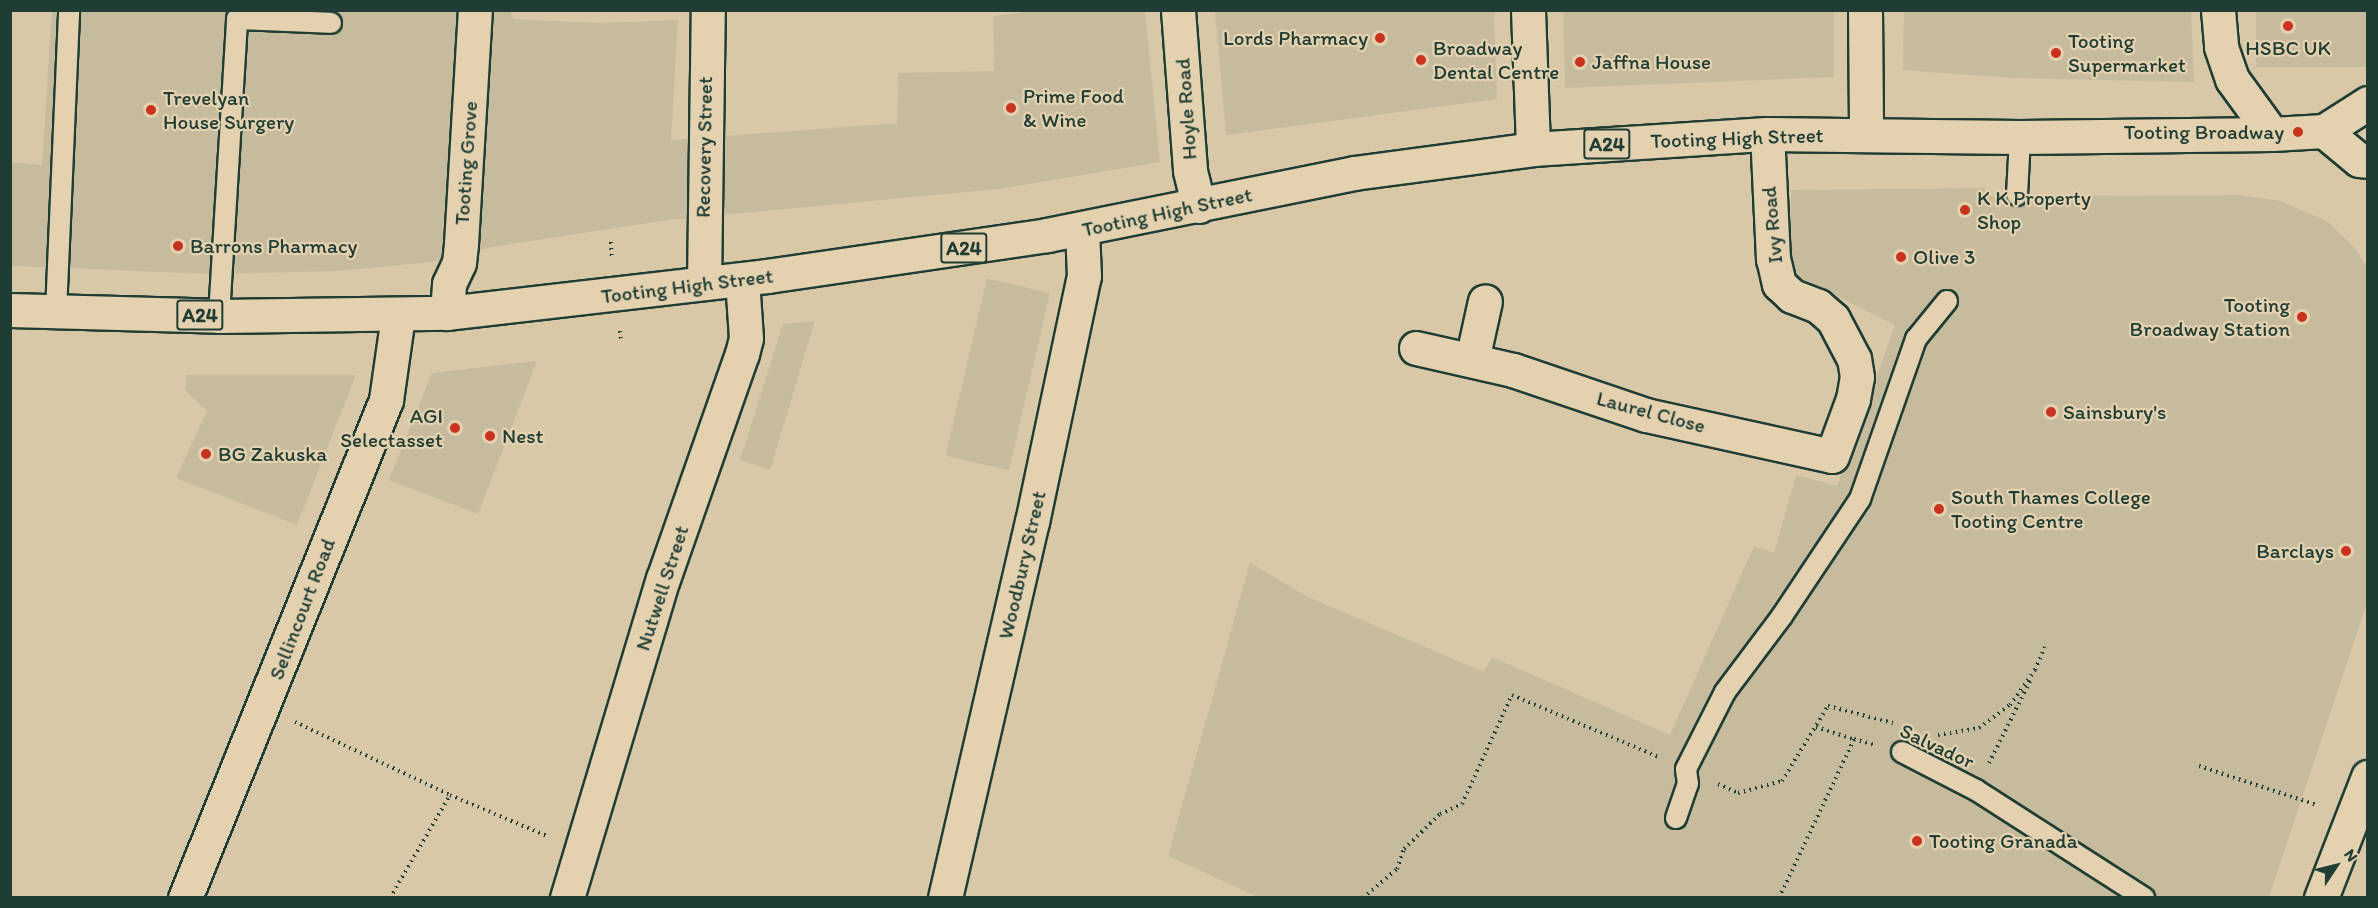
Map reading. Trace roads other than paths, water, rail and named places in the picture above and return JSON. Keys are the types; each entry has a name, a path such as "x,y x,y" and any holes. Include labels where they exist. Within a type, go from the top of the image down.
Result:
{"main road":[{"name":"Tooting Grove","path":"447,313 449,284 459,263 461,244 475,10"},
{"name":"Recovery Street","path":"704,283 708,10"},
{"name":"Hoyle Road","path":"1178,10 1190,171 1199,206"},
{"path":"1528,10 1533,149"},
{"path":"1865,10 1866,134"},
{"path":"2218,10 2221,47 2232,79 2272,134"},
{"name":"Tooting High Street","path":"10,310 219,316 398,316 447,313 742,279 1082,230 1392,166 1533,149 1767,134 2020,137 2272,134 2324,131 2367,103"},
{"path":"2324,131 2359,160 2367,161"},
{"name":"Ivy Road","path":"1767,134 1773,259 1779,284 1792,296 1818,306 1833,319 1854,359 1857,377 1853,399 1832,456"},
{"name":"Woodbury Street","path":"945,897 1032,522 1084,276 1082,230"},
{"name":"Nutwell Street","path":"567,897 583,851 663,579 742,354 746,338 742,279"},
{"path":"1472,360 1485,302"},
{"name":"Sellincourt Road","path":"185,897 264,707 386,400 398,316"},
{"name":"Laurel Close","path":"1416,348 1513,370 1646,415 1832,456"},
{"path":"2320,897 2367,777"}],"lane":[{"path":"56,312 69,10"},
{"path":"219,316 237,19 331,23"},
{"path":"2017,195 2020,137"},
{"path":"1676,818 1688,784 1686,769 1725,692 1782,616 1860,499 1916,339 1947,301"},
{"name":"Salvador","path":"1902,752 1976,790 2144,897"}],"place":[{"name":"HSBC UK","path":"2288,26"},
{"name":"Lords Pharmacy","path":"1380,38"},
{"name":"Tooting Supermarket","path":"2056,53"},
{"name":"Broadway Dental Centre","path":"1421,60"},
{"name":"Jaffna House","path":"1580,62"},
{"name":"Prime Food & Wine","path":"1011,108"},
{"name":"Trevelyan House Surgery","path":"151,110"},
{"name":"Tooting Broadway","path":"2298,132"},
{"name":"K K Property Shop","path":"1965,210"},
{"name":"Barrons Pharmacy","path":"178,246"},
{"name":"Olive 3","path":"1901,257"},
{"name":"Tooting Broadway Station","path":"2302,317"},
{"name":"Sainsbury's","path":"2051,412"},
{"name":"AGI Selectasset","path":"455,428"},
{"name":"Nest","path":"490,436"},
{"name":"BG Zakuska","path":"206,454"},
{"name":"South Thames College Tooting Centre","path":"1939,509"},
{"name":"Barclays","path":"2346,551"},
{"name":"Tooting Granada","path":"1917,841"}]}
